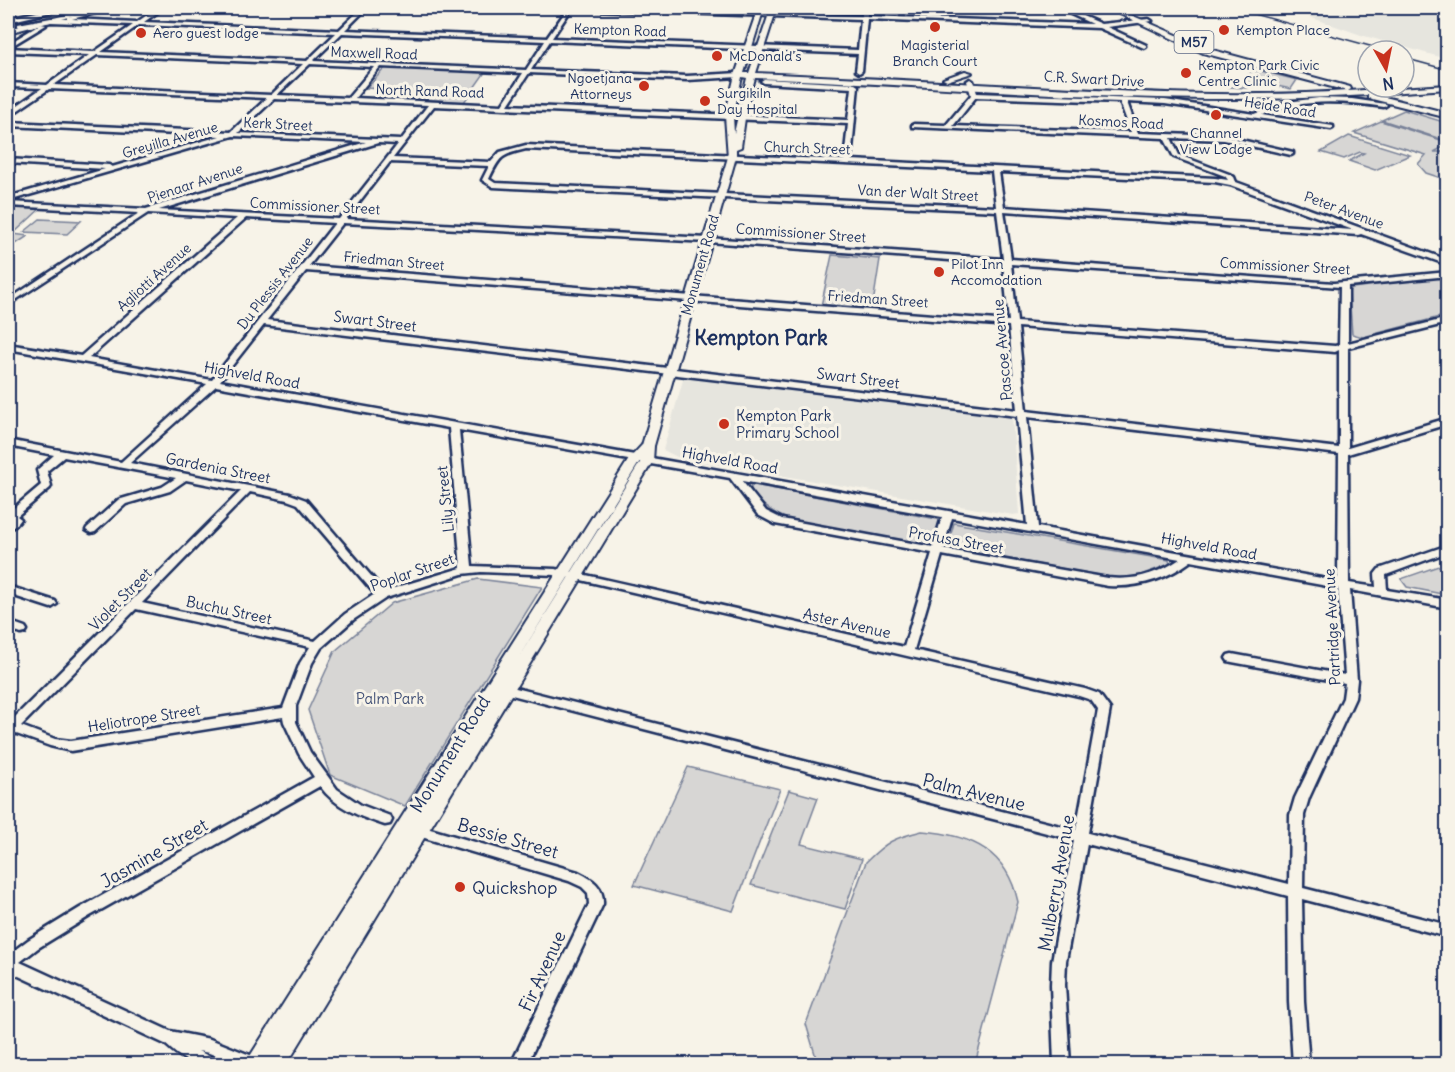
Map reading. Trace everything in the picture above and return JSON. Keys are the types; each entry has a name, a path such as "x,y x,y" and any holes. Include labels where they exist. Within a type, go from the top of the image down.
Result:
{"highway":[{"path":"8,23 33,8"},
{"path":"8,23 53,8"},
{"path":"8,23 64,8"}],"main road":[{"path":"40,20 82,8"},
{"path":"8,23 20,25 92,8"},
{"path":"8,23 55,21 101,8"},
{"name":"M57","path":"1110,8 1226,54 1356,91"},
{"name":"M57","path":"1120,8 1206,51 1356,90"},
{"name":"Monument Road","path":"732,155 729,116 760,10"},
{"name":"Monument Road","path":"255,1065 412,829 571,575 648,446 720,195 732,155 736,149 752,73 773,11"},
{"path":"1226,54 1249,55"},
{"path":"1261,55 1256,59 1264,64"},
{"path":"756,62 773,72"},
{"name":"C.R. Swart Drive","path":"740,73 970,78 1173,97 1322,95 1356,91"},
{"name":"C.R. Swart Drive","path":"752,73 930,79 970,78 997,83 1171,93 1301,92 1345,89"},
{"path":"1310,78 1356,86"},
{"path":"1301,92 1321,88 1310,78"},
{"path":"1416,83 1448,81"},
{"name":"C.R. Swart Drive","path":"1416,87 1448,87"},
{"path":"1432,108 1419,102 1413,96 1417,92 1436,87"},
{"path":"1322,95 1400,104"},
{"name":"M57","path":"1384,99 1448,114"},
{"name":"M57","path":"1405,99 1448,114"},
{"name":"Monument Road","path":"276,1065 412,829"}],"street":[{"path":"8,48 40,26 111,8"},
{"name":"Greyilla Avenue","path":"8,202 233,134 365,8"},
{"path":"504,106 570,8"},
{"path":"590,8 760,10 865,17 1100,26 1145,21"},
{"path":"859,72 865,8"},
{"path":"1061,8 1144,46"},
{"path":"8,115 156,11"},
{"name":"Kempton Road","path":"20,25 55,21 860,52"},
{"name":"Maxwell Road","path":"8,48 95,54 693,78 740,73"},
{"path":"350,100 379,65"},
{"path":"948,127 974,95 970,78"},
{"path":"764,81 850,84 856,87 847,162"},
{"name":"North Rand Road","path":"8,85 852,122"},
{"name":"Heide Road","path":"974,95 1172,103 1331,127"},
{"path":"1256,116 1300,102 1347,100 1384,105"},
{"path":"1123,101 1135,134"},
{"name":"Du Plessis Avenue","path":"123,465 213,384 434,103"},
{"name":"Kerk Street","path":"8,124 403,142"},
{"name":"Kosmos Road","path":"914,126 1232,139 1292,153"},
{"path":"1167,136 1176,156 1227,175 1232,178 1232,183"},
{"name":"Pienaar Avenue","path":"8,303 147,211 376,141"},
{"name":"Church Street","path":"494,164 502,153 526,147 1208,179 1232,183"},
{"path":"388,160 494,164"},
{"path":"8,161 118,167"},
{"name":"Van der Walt Street","path":"494,164 485,180 493,185 1001,209 1368,233"},
{"name":"Pascoe Avenue","path":"995,169 1007,261 1033,530"},
{"name":"Peter Avenue","path":"1232,183 1448,263"},
{"name":"Commissioner Street","path":"8,202 708,240 1344,285 1448,274"},
{"name":"Agliotti Avenue","path":"83,359 244,216"},
{"name":"Friedman Street","path":"303,268 1343,348 1448,320"},
{"name":"Partridge Avenue","path":"1301,1065 1295,1001 1299,805 1348,698 1351,680 1344,585 1344,285"},
{"name":"Swart Street","path":"261,322 1344,452 1448,421"},
{"name":"Highveld Road","path":"8,346 1448,604"},
{"name":"Lily Street","path":"454,427 467,569"},
{"name":"Gardenia Street","path":"8,443 248,489 302,502 382,595"},
{"path":"9,519 46,486 42,470 62,453"},
{"name":"Profusa Street","path":"733,476 762,513 773,520 937,552 1123,584 1170,570 1189,558"},
{"path":"92,530 122,502 166,489 184,477"},
{"name":"Violet Street","path":"10,727 135,605 248,489"},
{"path":"908,652 948,515"},
{"path":"1382,592 1380,574 1383,571 1448,548"},
{"name":"Poplar Street","path":"288,712 306,663 317,645 356,612 382,595 467,569 571,575"},
{"name":"Aster Avenue","path":"571,575 1081,692 1095,697 1104,709"},
{"path":"8,590 51,604"},
{"name":"Buchu Street","path":"135,605 317,645"},
{"path":"8,625 21,630"},
{"path":"1232,658 1351,680"},
{"name":"Palm Avenue","path":"500,688 1448,932"},
{"name":"Mulberry Avenue","path":"1062,1065 1058,973 1104,709"},
{"path":"288,712 305,754 332,793 346,804 385,820"},
{"name":"Heliotrope Street","path":"10,727 54,743 71,746 288,712"},
{"name":"Jasmine Street","path":"8,964 86,912 321,779"},
{"name":"Bessie Street","path":"412,829 573,876 593,887 596,893"},
{"name":"Fir Avenue","path":"519,1065 596,904 596,893"},
{"path":"8,964 169,1038 210,1046 255,1065"},
{"path":"169,1038 185,1052 209,1065"}],"shaded area":[{"path":"1293,8 1447,8 1447,59 1416,50 1416,39 1375,39 1304,15"},
{"name":"Kempton Park Primary School","path":"689,377 1012,416 1019,514 1013,515 679,458 663,450 683,380"}],"green space":[{"path":"388,67 486,71 464,102 411,99 412,97 381,89 367,88"},
{"path":"1249,68 1297,80 1291,89 1263,83 1247,88 1229,87 1249,75"},
{"path":"1404,110 1447,123 1447,141 1382,120"},
{"path":"1381,121 1447,142 1447,145 1434,152 1447,152 1447,180 1426,173 1418,164 1426,155 1354,133"},
{"path":"1349,136 1410,155 1375,170 1349,161 1364,153 1360,152 1344,159 1321,152"},
{"path":"8,207 40,209 13,234 28,236 8,249"},
{"path":"40,219 81,221 67,234 24,232"},
{"path":"832,255 880,259 872,310 821,306"},
{"path":"1447,276 1447,315 1363,337 1352,334 1349,291 1352,288"},
{"path":"750,484 942,520 935,546 791,520 760,502"},
{"path":"954,523 1169,560 1170,564 1130,579 1121,579 947,548"},
{"path":"1447,563 1447,595 1407,587 1401,579"},
{"name":"Palm Park","path":"478,579 542,587 405,806 330,775 308,710 335,651 392,603"},
{"path":"688,767 780,789 733,911 634,885"},
{"path":"789,790 818,798 801,844 862,859 845,909 751,885"},
{"path":"922,831 957,837 985,849 1005,870 1013,884 1018,902 975,1064 818,1064 806,1024 866,862 891,841"}],"railway":[{"path":"1232,8 1356,42"},
{"path":"1416,61 1448,70"}],"place":[{"name":"Magisterial Branch Court","path":"935,27"},
{"name":"Kempton Place","path":"1224,30"},
{"name":"Aero guest lodge","path":"141,33"},
{"name":"McDonald's","path":"717,56"},
{"name":"Kempton Park Civic Centre Clinic","path":"1186,73"},
{"name":"Ngoetjana Attorneys","path":"644,86"},
{"name":"Surgikiln Day Hospital","path":"705,101"},
{"name":"Channel View Lodge","path":"1216,115"},
{"name":"Pilot Inn Accomodation","path":"939,272"},
{"name":"Kempton Park Primary School","path":"724,424"},
{"name":"Quickshop","path":"460,887"}],"district":[{"name":"Kempton Park","path":"761,337"}]}
